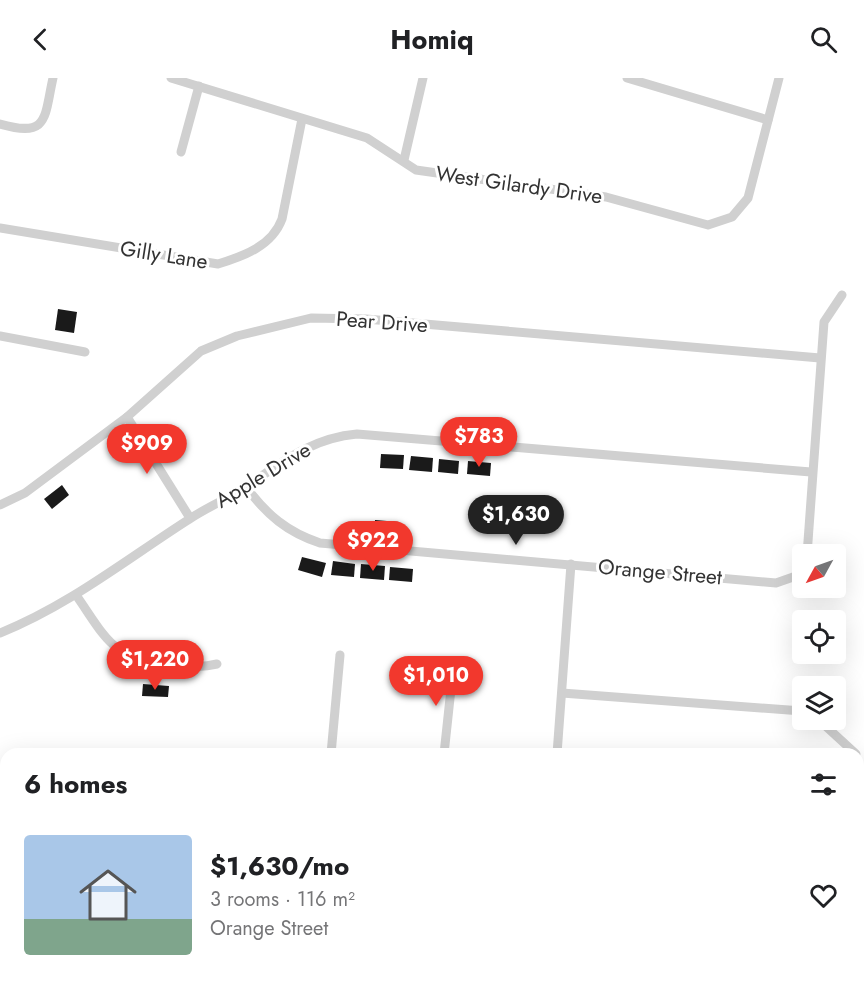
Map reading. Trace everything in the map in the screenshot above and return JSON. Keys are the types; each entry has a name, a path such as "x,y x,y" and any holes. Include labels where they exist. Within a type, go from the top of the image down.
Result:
{"street":[{"path":"0,124 22,130 44,120 53,78"},
{"name":"West Gilardy Drive","path":"171,78 367,138 404,160 416,170 606,196 708,225 732,217 748,198 779,78"},
{"path":"404,160 423,78"},
{"path":"627,78 768,120"},
{"path":"181,152 199,86"},
{"name":"Gilly Lane","path":"0,228 218,264 237,258 268,241 278,231 302,119"},
{"path":"808,544 811,472 824,322 843,295"},
{"name":"Pear Drive","path":"0,505 26,493 127,417 201,351 237,336 310,318 366,319 820,358"},
{"path":"0,336 85,352"},
{"path":"127,417 190,518"},
{"name":"Apple Drive","path":"0,633 21,625 76,595 190,518 246,487 303,448 341,436 357,435 811,472"},
{"name":"Orange Street","path":"246,487 276,522 299,536 320,543 776,583 792,577"},
{"path":"557,748 571,564"},
{"path":"76,595 106,639 119,650 140,661 201,668 217,664"},
{"path":"332,748 340,655"},
{"path":"445,748 454,662"},
{"path":"562,693 792,710"},
{"path":"830,730 849,748"}],"building":[{"path":"58,309 77,312 74,333 55,330"},
{"path":"381,454 404,455 403,469 380,468"},
{"path":"411,456 433,458 432,472 409,470"},
{"path":"439,459 459,461 458,474 438,472"},
{"path":"468,461 491,463 490,476 467,474"},
{"path":"62,485 69,495 52,509 44,499"},
{"path":"375,520 399,522 398,535 374,533"},
{"path":"302,557 326,563 322,577 298,570"},
{"path":"333,561 355,564 354,577 331,575"},
{"path":"361,564 385,566 384,580 360,578"},
{"path":"390,567 413,569 412,582 389,580"},
{"path":"143,684 169,686 168,697 142,696"}]}
